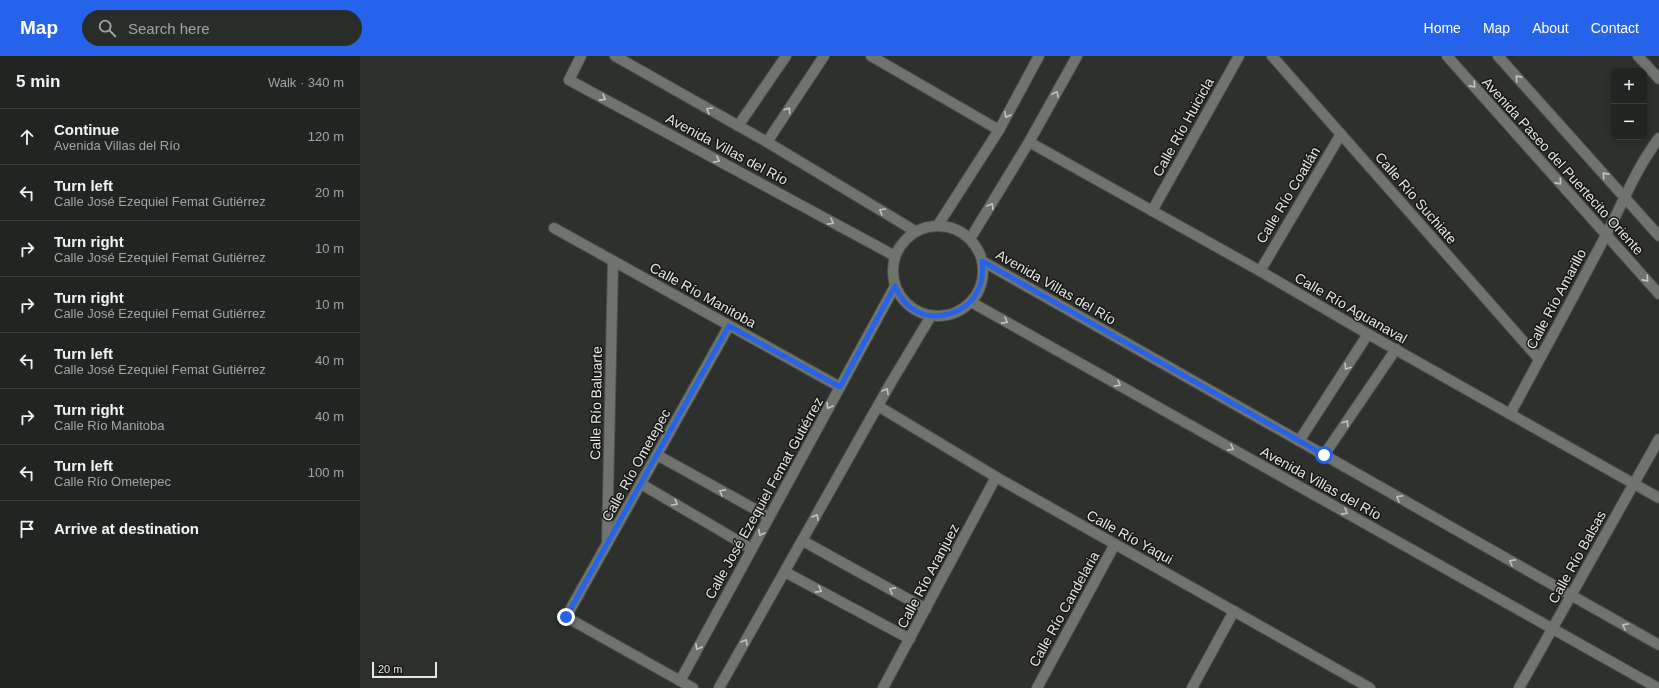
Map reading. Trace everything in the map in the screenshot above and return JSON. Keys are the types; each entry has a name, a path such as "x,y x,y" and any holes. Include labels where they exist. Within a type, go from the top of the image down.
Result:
{"street":[{"name":"Avenida Villas del Río","path":"580,56 569,80 895,256"},
{"name":"Avenida Villas del Río","path":"615,56 767,142 915,231"},
{"path":"738,126 786,56"},
{"path":"767,142 824,56"},
{"path":"938,225 999,130 1039,56"},
{"path":"970,239 1029,142 1077,56"},
{"name":"Calle Río Huicicla","path":"1152,212 1239,56"},
{"name":"Calle Río Suchiate","path":"1272,56 1540,359"},
{"name":"Avenida Paseo del Puertecito Oriente","path":"1447,56 1659,294"},
{"name":"Avenida Paseo del Puertecito Oriente","path":"1498,56 1659,236"},
{"path":"1638,56 1659,79"},
{"path":"878,58 999,130"},
{"name":"Calle Río Coatlán","path":"1260,271 1341,134"},
{"name":"Calle Río Amarillo","path":"1510,414 1606,235 1648,152 1659,138"},
{"name":"Calle Río Aguanaval","path":"1029,142 1260,271 1368,334 1659,498"},
{"path":"938,225 951,227 962,232 977,247 982,261 983,275 979,288 971,302 957,312 942,316 931,316 910,307 900,296 892,276 895,256 906,239 915,231 938,225"},
{"name":"Calle Río Manitoba","path":"554,228 840,387"},
{"name":"Calle Río Baluarte","path":"607,544 613,261"},
{"name":"Avenida Villas del Río","path":"982,261 1659,645"},
{"name":"Calle José Ezequiel Femat Gutiérrez","path":"680,680 895,286"},
{"name":"Avenida Villas del Río","path":"971,302 1658,688"},
{"path":"719,688 878,406 931,316"},
{"name":"Calle Río Ometepec","path":"680,680 566,617 729,326"},
{"path":"1299,441 1368,334"},
{"path":"1324,455 1396,349"},
{"name":"Calle Río Yaqui","path":"878,406 996,478 1234,611 1354,684 1370,688"},
{"name":"Calle Río Balsas","path":"1519,688 1659,439"},
{"path":"657,455 769,517"},
{"name":"Calle Río Aranjuez","path":"883,688 996,478"},
{"path":"641,484 752,549"},
{"path":"803,541 926,609"},
{"name":"Calle Río Candelaria","path":"1037,688 1115,544"},
{"path":"785,572 910,639"},
{"path":"1192,688 1234,611"},
{"path":"680,680 693,688"}],"route":[{"path":"566,617 729,326 840,387 895,286 900,296 910,307 917,311 931,316 942,316 957,312 971,302 979,288 983,275 982,261 1324,455"}]}
